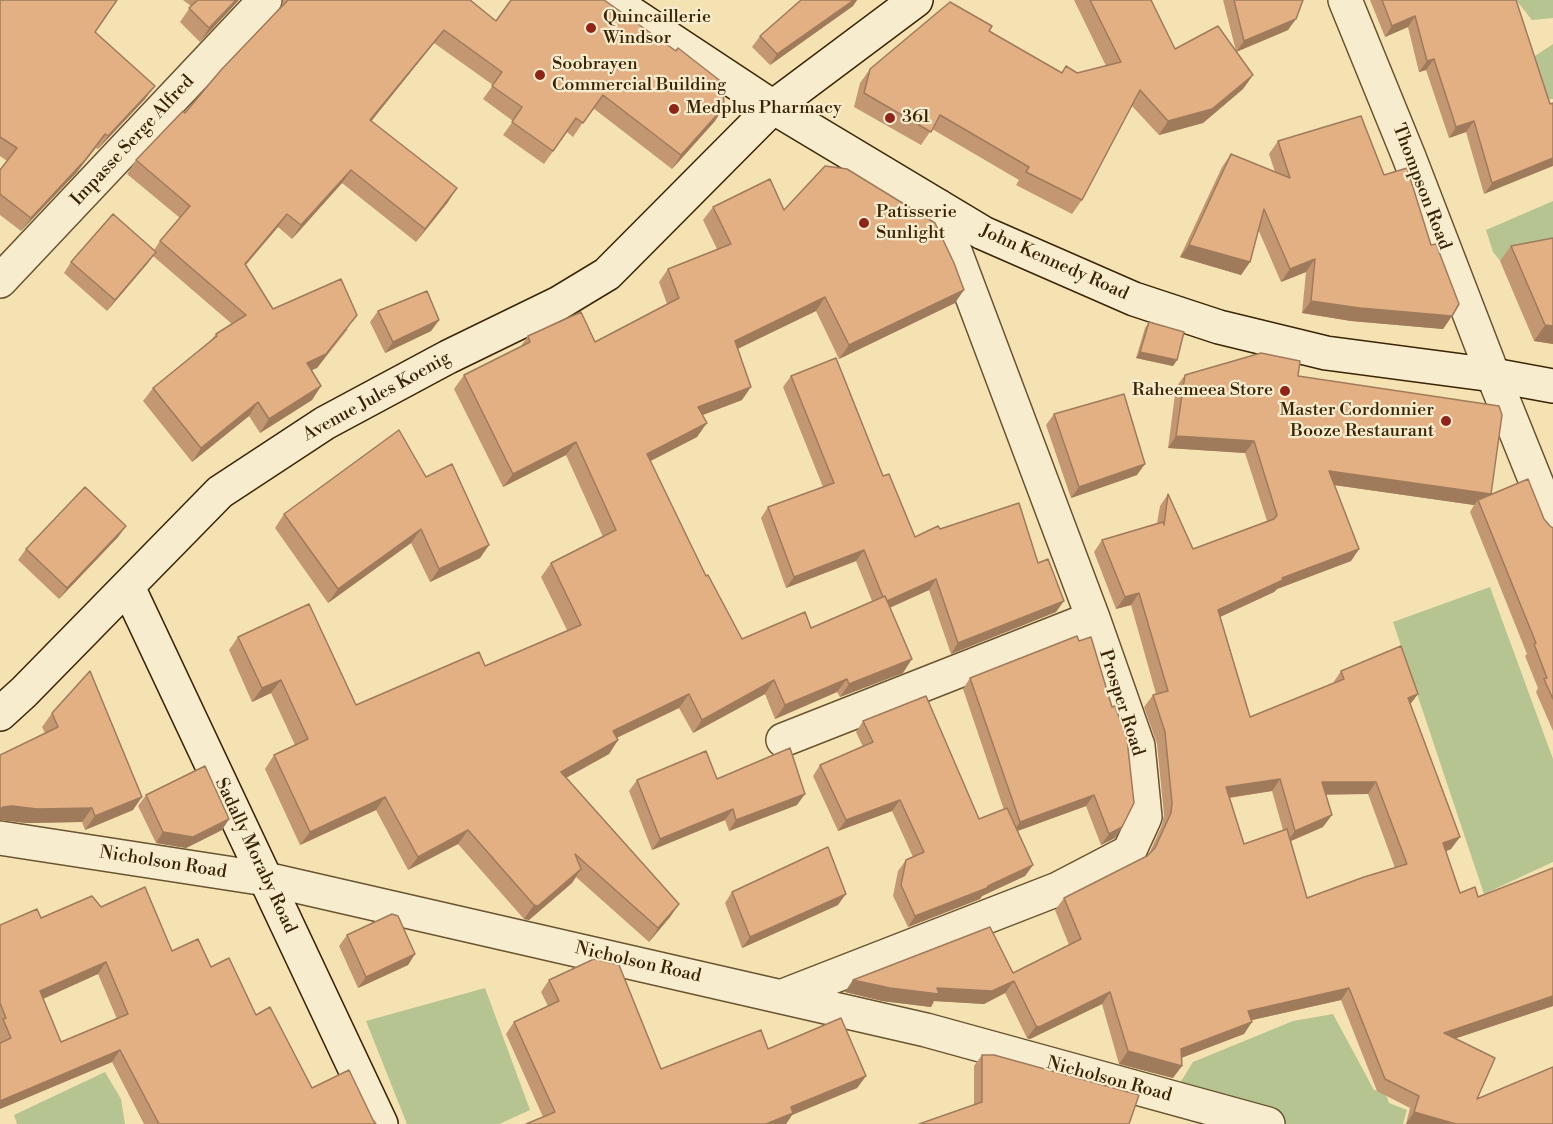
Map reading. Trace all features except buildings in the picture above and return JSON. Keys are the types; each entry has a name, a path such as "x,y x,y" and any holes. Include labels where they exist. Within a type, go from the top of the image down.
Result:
{"street":[{"name":"Impasse Serge Alfred","path":"0,281 265,0"},
{"name":"John Kennedy Road","path":"611,0 773,107 983,233 1134,299 1219,327 1326,352 1493,375 1553,386"},
{"name":"Avenue Jules Koenig","path":"0,714 220,492 325,423 448,357 559,303 608,274 773,107 916,0"},
{"name":"Thompson Road","path":"1345,0 1409,156 1553,524"},
{"name":"Prosper Road","path":"783,996 1058,889 1129,852 1145,816 1138,746 1093,618 938,206"},
{"name":"Sadally Moraby Road","path":"128,587 381,1124"},
{"path":"783,740 1093,618"},
{"name":"Nicholson Road","path":"0,838 266,879 938,1033 1268,1124"}],"green space":[{"path":"1516,0 1553,0 1553,18 1532,20"},
{"path":"1553,44 1553,99 1539,100 1535,56"},
{"path":"1553,201 1553,278 1512,275 1493,252 1486,230"},
{"path":"1490,587 1553,759 1553,862 1484,894 1393,622"},
{"path":"485,988 530,1110 499,1124 407,1124 366,1021"},
{"path":"1333,1014 1374,1090 1385,1092 1389,1103 1407,1110 1403,1124 1285,1124 1175,1091 1193,1062 1293,1021"},
{"path":"105,1072 121,1099 125,1124 17,1124 14,1115"}],"place":[{"name":"Quincaillerie Windsor","path":"591,28"},
{"name":"Soobrayen Commercial Building","path":"540,75"},
{"name":"Medplus Pharmacy","path":"674,109"},
{"name":"361","path":"890,118"},
{"name":"Patisserie Sunlight","path":"864,223"},
{"name":"Raheemeea Store","path":"1285,391"},
{"name":"Master Cordonnier Booze Restaurant","path":"1446,421"}]}
